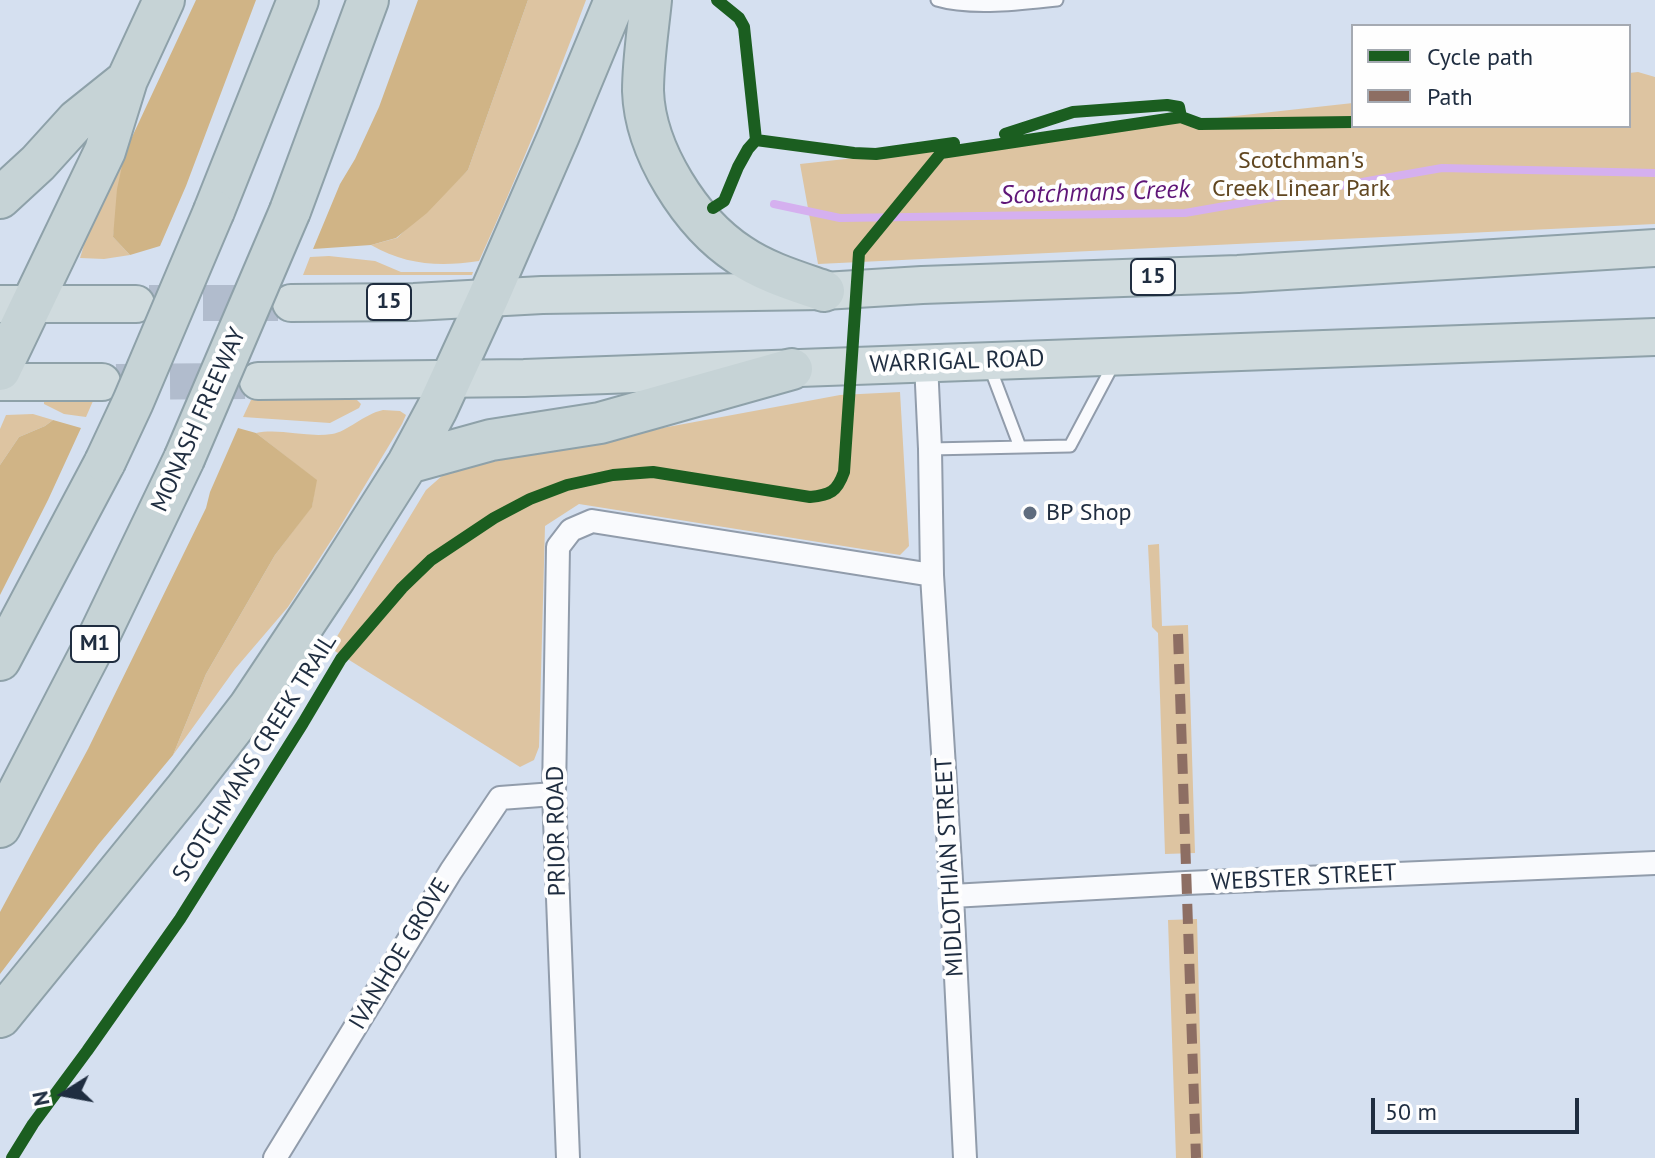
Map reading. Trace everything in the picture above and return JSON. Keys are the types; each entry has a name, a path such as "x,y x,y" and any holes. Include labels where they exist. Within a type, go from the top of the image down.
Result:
{"highway":[{"path":"0,370 15,304 105,151 127,80 164,0"},
{"path":"0,660 105,462 214,211 298,0"},
{"name":"MONASH FREEWAY","path":"0,827 99,636 184,459 290,211 368,0"},
{"path":"0,1017 249,707 408,463 437,409 488,298 615,0"},
{"path":"651,0 643,95 660,156 677,189 700,221 740,255 769,271 824,291"},
{"path":"0,198 38,163 77,120 127,80"},
{"name":"15","path":"291,303 824,291 1238,274 1655,248"},
{"path":"15,304 136,304"},
{"name":"WARRIGAL ROAD","path":"258,381 792,369 1655,337"},
{"path":"408,463 491,440 600,423 792,369"},
{"path":"0,382 102,382"}],"street":[{"name":"MIDLOTHIAN STREET","path":"926,363 932,575 965,1158"},
{"name":"PRIOR ROAD","path":"568,1158 554,794 558,547 571,530 592,521 932,575"},
{"name":"IVANHOE GROVE","path":"275,1158 451,871 500,798 554,794"},
{"name":"WEBSTER STREET","path":"952,896 1655,863"}],"lane":[{"path":"937,0 1012,5 1057,0"},
{"path":"930,449 1070,446 1118,356"},
{"path":"987,360 1020,447"}],"green space":[{"path":"528,0 586,0 535,132 479,261 423,263 397,257 371,245 397,238 468,170"},
{"name":"Scotchman's Creek Linear Park","path":"1631,73 1655,77 1655,224 818,264 800,164 1351,103 1351,128 1631,128"},
{"path":"125,152 113,237 130,255 104,259 80,258 87,235"},
{"path":"310,257 375,261 401,272 473,272 472,275 303,275"},
{"path":"900,392 909,546 900,555 579,504 545,526 539,747 534,760 520,767 330,648 426,490 452,467 840,395"},
{"path":"251,400 357,400 361,404 330,423 243,417"},
{"path":"93,401 86,417 64,414 44,404 44,402"},
{"path":"383,410 400,411 406,415 338,530 288,607 235,669 173,755 206,674 275,555 312,506 316,480 256,433 332,434"},
{"path":"33,414 53,420 19,437 0,465 0,429 6,415"},
{"path":"1159,544 1162,626 1188,625 1195,853 1165,854 1158,633 1152,627 1148,545"},
{"path":"1197,919 1203,1158 1176,1158 1168,920"}],"shaded area":[{"path":"196,0 256,0 186,186 160,246 130,255 113,237 117,189 125,152"},
{"path":"418,0 528,0 468,170 427,213 396,238 371,245 313,249 340,184 379,107"},
{"path":"53,420 81,428 0,595 0,465 19,437"},
{"path":"238,428 256,433 317,480 312,507 275,555 206,674 173,755 98,845 0,974 0,912 88,749 206,508"}],"waterway":[{"name":"Scotchmans Creek","path":"774,204 840,218 1185,213 1442,168 1655,173"}],"tunnel":[{"path":"149,303 278,303"},
{"path":"116,382 245,381"}],"marked path":[{"path":"1178,634 1196,1158"}],"cycle path":[{"path":"717,0 739,18 744,27 756,140"},
{"path":"1005,134 1073,112 1167,105 1179,107 1181,117"},
{"name":"SCOTCHMANS CREEK TRAIL","path":"12,1158 180,919 341,659 402,588 431,560 494,518 530,499 567,485 613,475 653,472 810,497 828,493 839,484 844,472 859,253 941,153 1181,117 1200,124 1351,122"},
{"path":"713,208 724,201 738,167 756,140 876,154 954,143"}],"place":[{"name":"BP Shop","path":"1030,513"}]}
